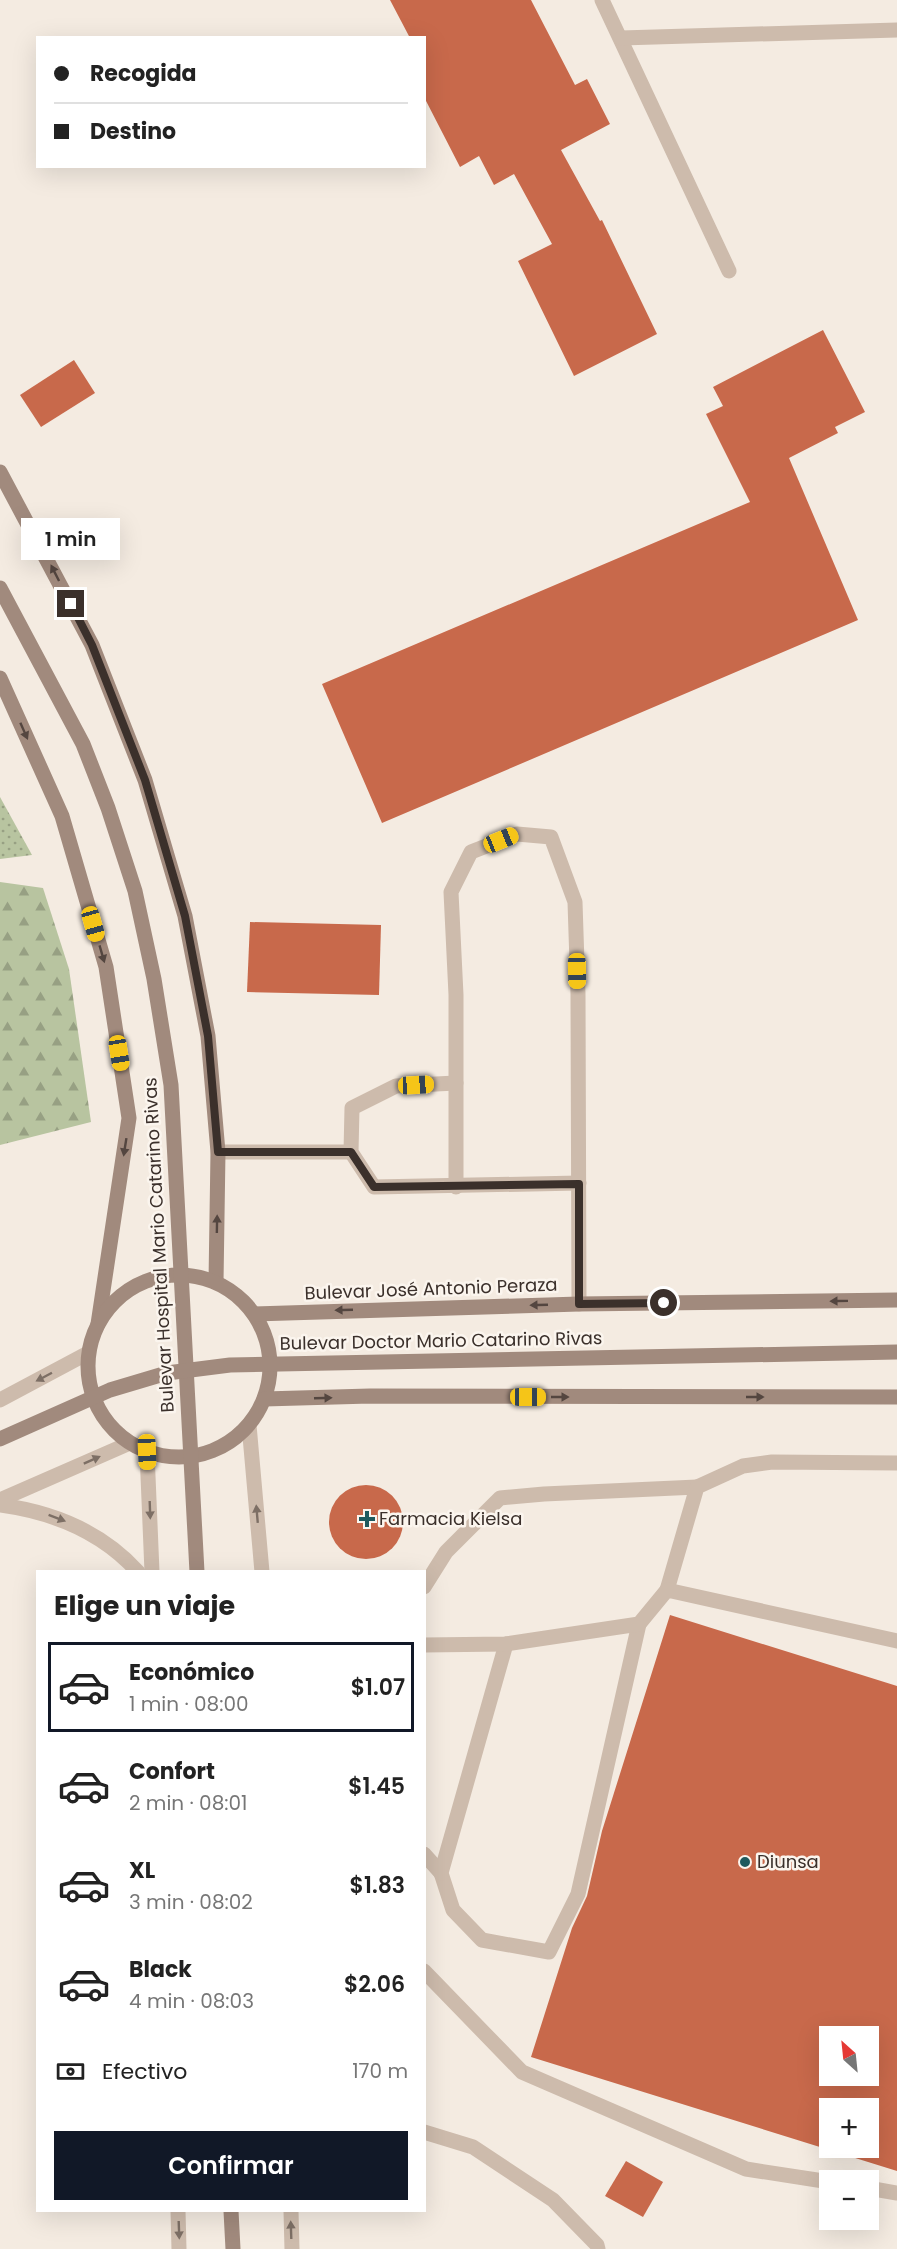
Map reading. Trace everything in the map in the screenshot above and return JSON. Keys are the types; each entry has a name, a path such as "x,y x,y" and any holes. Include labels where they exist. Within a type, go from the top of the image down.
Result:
{"main road":[{"path":"0,472 92,645 145,780 185,916 208,1036 218,1152 216,1282"},
{"name":"Bulevar Hospital Mario Catarino Rivas","path":"0,588 83,744 108,808 135,891 154,979 171,1085 197,1570"},
{"name":"Bulevar Hospital Mario Catarino Rivas","path":"0,678 62,816 106,967 129,1118 98,1324"},
{"path":"189,1275 216,1282 237,1295 254,1314 267,1340 271,1370 264,1399 249,1425 227,1443 202,1454 174,1457 147,1452 130,1443 110,1426 96,1404 89,1379 88,1353 98,1324 114,1302 136,1285 162,1276 189,1275"},
{"name":"Bulevar José Antonio Peraza","path":"254,1314 579,1304 897,1300"},
{"name":"Bulevar Doctor Mario Catarino Rivas","path":"0,1439 110,1390 167,1372 230,1365 897,1352"},
{"path":"264,1399 370,1396 897,1397"},
{"path":"231,2212 233,2249"}],"street":[{"path":"602,0 729,271"},
{"path":"621,38 897,30"},
{"path":"456,1187 456,995 451,892 471,852 517,834 551,837 575,902 579,1304"},
{"path":"456,1083 396,1086 352,1108 351,1152 374,1187 579,1184"},
{"path":"218,1152 351,1152"},
{"path":"0,1400 88,1353"},
{"path":"249,1425 262,1570"},
{"path":"0,1500 130,1443"},
{"path":"147,1452 152,1570"},
{"path":"426,1584 446,1552 500,1498 697,1487 742,1466 772,1462 897,1463"},
{"path":"426,1856 441,1873 453,1910 482,1940 549,1952 578,1894 639,1624 666,1590 697,1487"},
{"path":"0,1505 26,1508 55,1517 109,1546 136,1570"},
{"path":"666,1590 897,1641"},
{"path":"426,1645 506,1644 639,1624"},
{"path":"441,1873 506,1644"},
{"path":"426,1973 522,2072 746,2169 819,2180"},
{"path":"426,2133 473,2147 553,2200 597,2245 598,2249"},
{"path":"879,2190 897,2193"},
{"path":"178,2212 179,2249"},
{"path":"291,2212 292,2249"}],"green space":[{"path":"0,797 32,855 0,859"},
{"path":"0,882 43,888 69,969 91,1122 0,1145"}],"building":[{"path":"390,0 531,0 575,85 587,79 610,124 561,150 600,221 602,220 657,334 574,376 518,261 552,244 514,174 494,185 479,156 460,167 426,101 426,36 409,36"},
{"path":"823,330 865,412 835,427 838,433 789,458 858,620 382,823 322,684 750,502 706,414 723,406 713,387"},
{"path":"74,360 95,393 41,427 20,395"},
{"path":"250,922 381,925 379,995 247,992"},
{"name":"Farmacia Kielsa","path":"366,1485 380,1488 392,1496 400,1508 403,1522 400,1536 392,1548 380,1556 366,1559 352,1556 340,1548 332,1536 329,1522 332,1508 340,1496 352,1488"},
{"name":"Diunsa","path":"670,1615 897,1686 897,2171 855,2158 879,2158 879,2098 819,2098 819,2147 531,2057 572,1928 587,1896 602,1831"},
{"path":"626,2161 663,2182 643,2217 605,2196"}],"place":[{"name":"Farmacia Kielsa","path":"367,1519"},
{"name":"Diunsa","path":"745,1862"}],"route":[{"path":"71,604 92,645 145,780 185,916 208,1036 218,1152 351,1152 374,1187 579,1184 579,1304 664,1303"}]}
